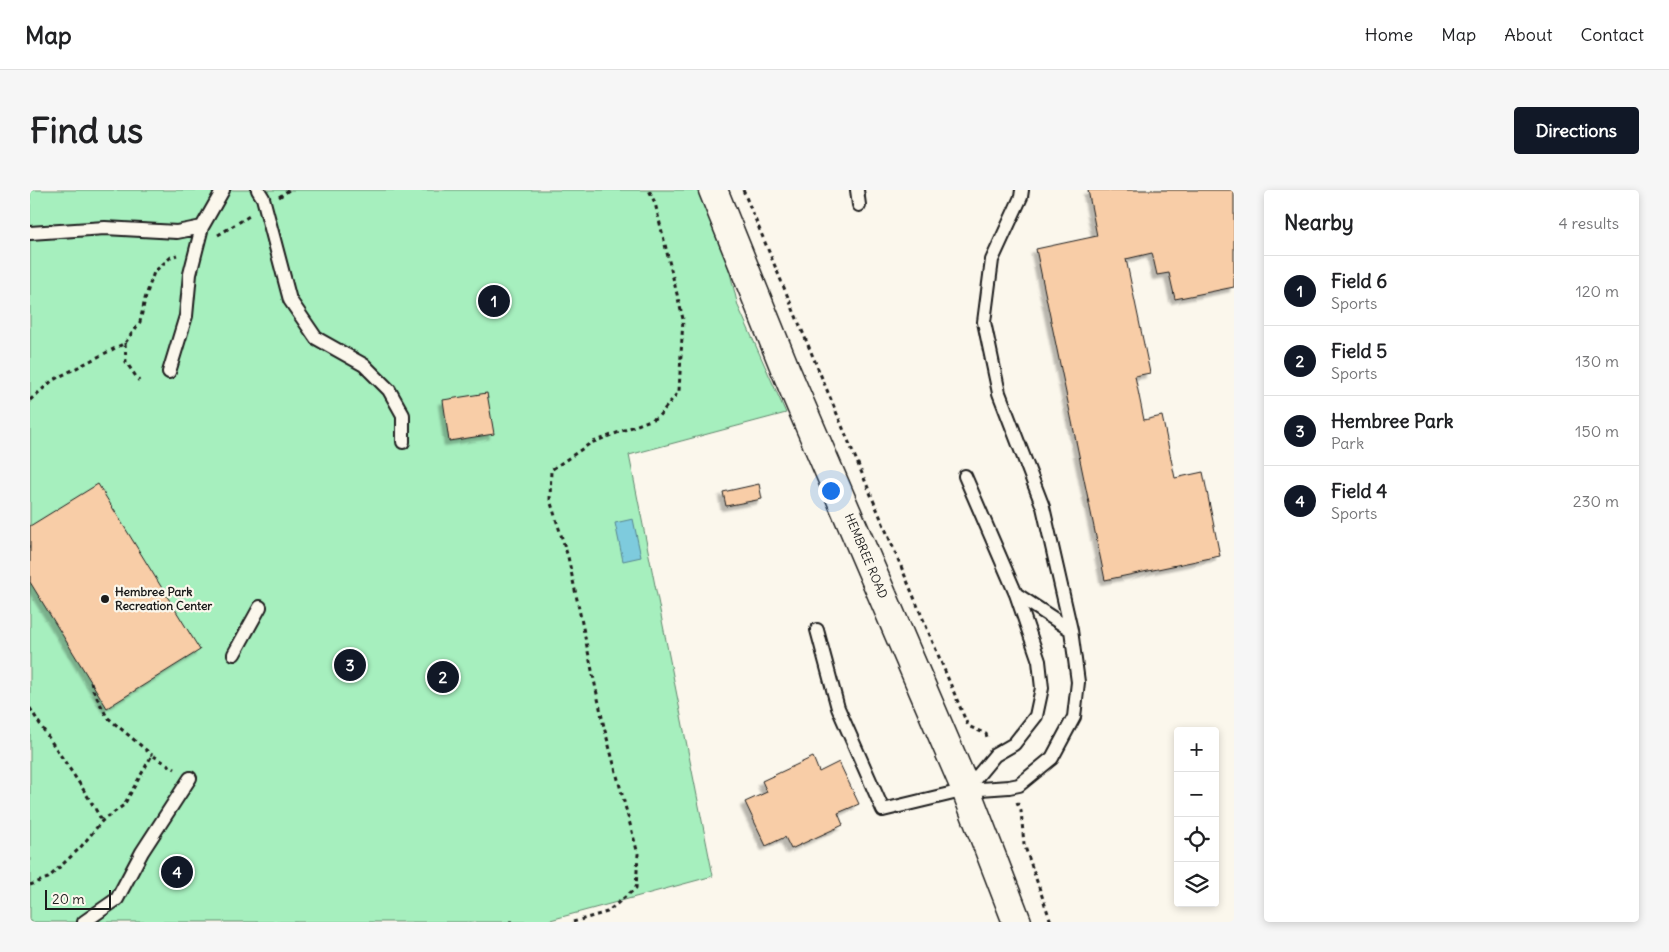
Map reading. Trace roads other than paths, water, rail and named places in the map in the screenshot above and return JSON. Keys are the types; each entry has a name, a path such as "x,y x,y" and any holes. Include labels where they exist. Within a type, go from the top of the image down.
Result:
{"street":[{"name":"HEMBREE ROAD","path":"713,190 786,371 966,790 1016,922"}],"lane":[{"path":"170,372 186,316 190,274 202,227 223,190"},
{"path":"258,190 265,208 290,300 316,338 364,365 389,390 403,415 403,442"},
{"path":"857,190 859,205"},
{"path":"817,630 838,708 883,810 966,790 1019,785 1052,758 1074,717 1078,682 1071,630 1043,507 998,393 984,322 992,260 1021,197 1022,190"},
{"path":"30,234 105,228 177,232 202,227"},
{"path":"965,476 1016,594 1039,661 1042,688 1036,716 1014,744 995,755 966,790"},
{"path":"1016,594 1071,630"},
{"path":"234,654 260,608"},
{"path":"84,922 117,899 142,852 190,778"}],"water":[{"path":"633,519 641,557 623,561 615,523"}],"place":[{"name":"Field 6","path":"494,301"},
{"name":"Hembree Park Recreation Center","path":"105,599"},
{"name":"Hembree Park","path":"350,665"},
{"name":"Field 5","path":"443,677"},
{"name":"Field 4","path":"177,872"}]}
